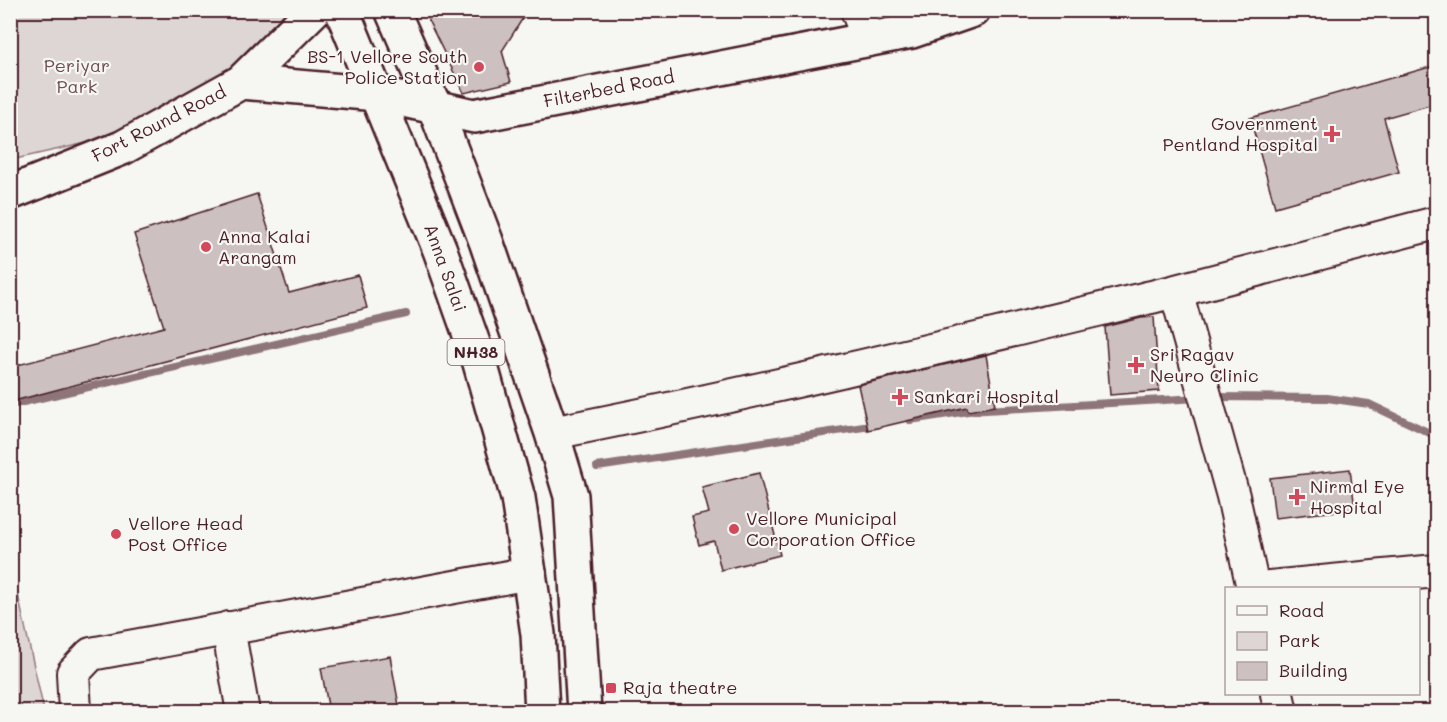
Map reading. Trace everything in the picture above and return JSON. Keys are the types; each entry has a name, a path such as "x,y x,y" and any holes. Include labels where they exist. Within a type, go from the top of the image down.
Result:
{"main road":[{"name":"Fort Round Road","path":"10,193 122,148 241,81 314,10"},
{"name":"Anna Salai","path":"342,10 440,250 480,363 518,498 538,634 542,711"},
{"name":"NH38","path":"392,10 435,108 486,241 552,433 571,496 584,711"},
{"name":"Filterbed Road","path":"241,81 377,94 474,116 863,25 912,31 973,10"}],"street":[{"path":"552,433 688,406 884,362 1176,291 1437,223"},
{"path":"1176,291 1233,496 1253,587"},
{"path":"1269,587 1437,571"},
{"path":"75,711 73,673 91,654 530,573"},
{"path":"228,628 243,711"},
{"path":"1277,695 1281,711"}],"green space":[{"name":"Periyar Park","path":"10,11 301,11 232,77 117,136 11,160"},
{"path":"11,564 44,711 11,711"}],"building":[{"name":"BS-1 Vellore South Police Station","path":"442,10 528,10 502,51 511,82 464,93 425,14"},
{"path":"1437,65 1437,103 1384,118 1399,172 1275,207 1250,118"},
{"path":"257,194 289,293 358,275 367,308 10,402 10,367 164,327 134,234"},
{"path":"1154,317 1159,391 1110,395 1105,327"},
{"path":"986,355 995,406 968,411 967,407 868,430 858,385"},
{"path":"1350,469 1355,509 1275,518 1270,478"},
{"name":"Vellore Municipal Corporation Office","path":"759,473 780,555 721,570 714,541 699,545 692,517 709,513 702,487"},
{"path":"390,656 400,711 329,711 321,668"}],"waterway":[{"path":"10,405 406,314"},
{"path":"1211,397 1327,398 1369,404 1436,436"},
{"path":"910,420 968,411 1199,398"},
{"path":"597,467 877,425"}],"place":[{"name":"BS-1 Vellore South Police Station","path":"479,67"},
{"name":"Government Pentland Hospital","path":"1332,134"},
{"name":"Anna Kalai Arangam","path":"206,247"},
{"name":"Sri Ragav Neuro Clinic","path":"1136,365"},
{"name":"Sankari Hospital","path":"900,397"},
{"name":"Nirmal Eye Hospital","path":"1297,497"},
{"name":"Vellore Municipal Corporation Office","path":"734,529"},
{"name":"Vellore Head Post Office","path":"116,534"},
{"name":"Raja theatre","path":"611,688"}]}
